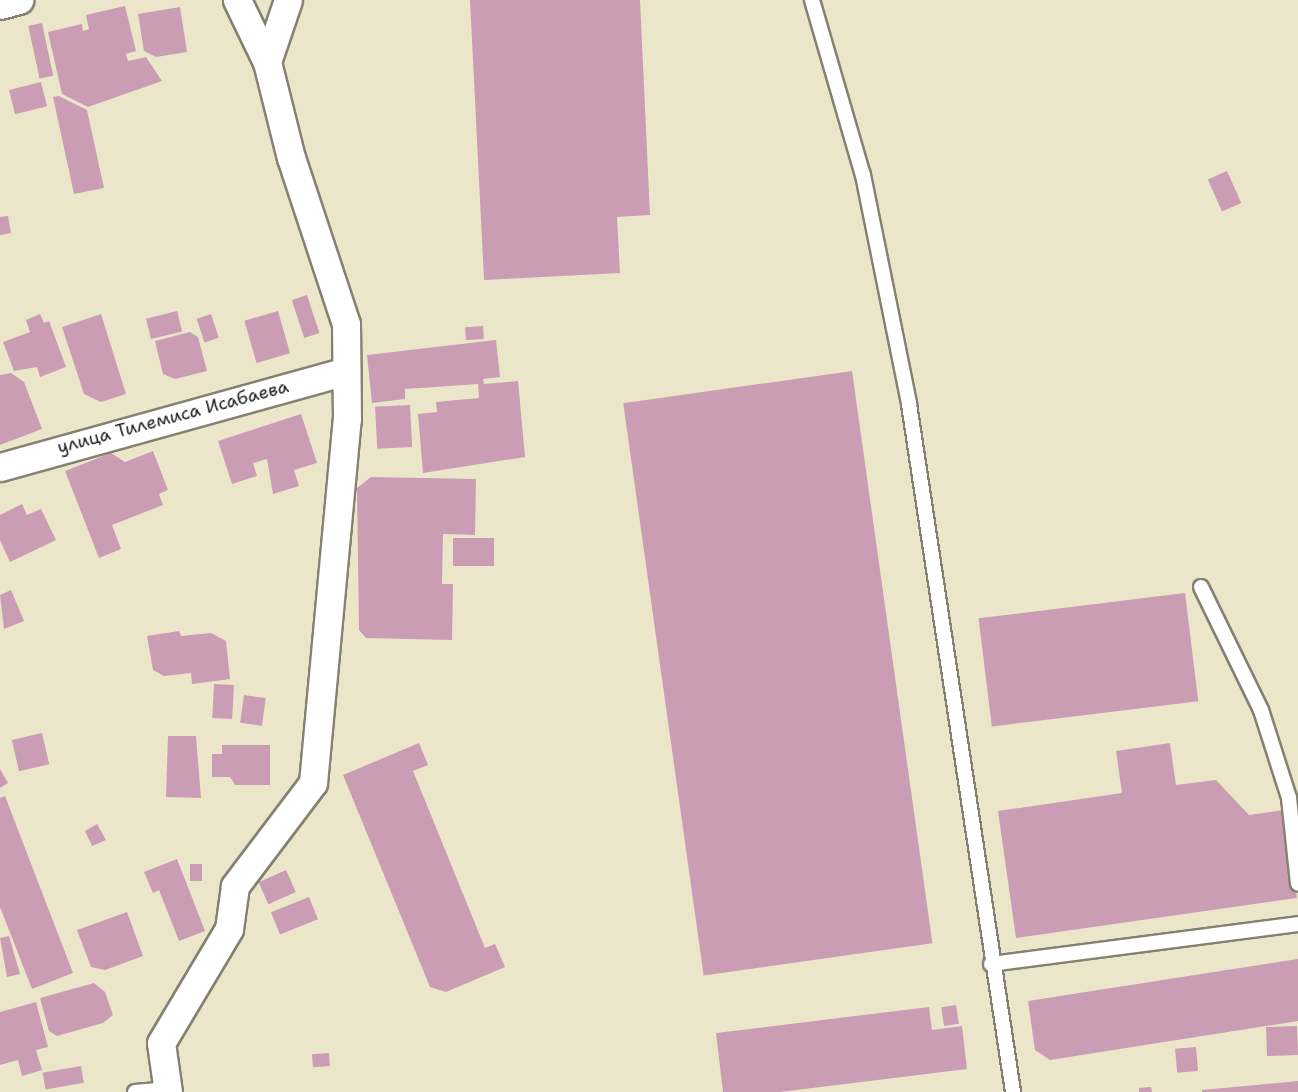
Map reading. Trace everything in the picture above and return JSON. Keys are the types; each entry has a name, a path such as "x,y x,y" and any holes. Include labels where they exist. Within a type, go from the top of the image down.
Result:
{"street":[{"path":"0,5 19,0"},
{"path":"168,1091 161,1043 229,929 235,886 313,783 346,430 346,324 291,158 267,62 237,0"},
{"path":"267,62 288,0"},
{"name":"улица Тилемиса Исабаева","path":"0,467 346,371"}],"lane":[{"path":"812,0 863,175 909,404 991,964 1013,1092"},
{"path":"1201,587 1261,710 1289,798 1298,884"},
{"path":"991,964 1298,924"},
{"path":"135,1092 168,1091"}],"building":[{"path":"470,0 640,0 650,215 617,217 620,273 484,280"},
{"path":"125,6 136,51 126,54 128,61 146,57 162,81 88,107 62,94 48,32 82,24 83,31 89,29 86,15"},
{"path":"180,7 187,52 156,57 144,51 138,14"},
{"path":"42,23 53,76 40,79 28,26"},
{"path":"41,82 47,106 15,114 9,90"},
{"path":"59,96 87,110 104,188 74,194 53,97"},
{"path":"1227,171 1241,203 1222,212 1208,180"},
{"path":"8,216 11,233 0,235 0,217"},
{"path":"307,295 319,333 304,338 292,300"},
{"path":"177,311 182,331 151,339 146,319"},
{"path":"278,311 290,353 256,363 244,321"},
{"path":"40,314 44,323 49,321 66,367 40,377 37,367 14,371 3,342 30,332 26,320"},
{"path":"101,314 126,394 101,402 84,394 62,327"},
{"path":"211,314 219,338 204,342 197,319"},
{"path":"483,326 484,339 466,340 465,327"},
{"path":"190,332 198,337 207,371 175,379 163,374 155,341"},
{"path":"496,340 500,377 483,379 484,384 518,381 525,457 423,473 418,414 437,412 436,402 479,398 478,384 405,389 405,399 372,403 367,355"},
{"path":"852,371 932,943 704,976 623,403"},
{"path":"11,373 24,382 42,429 0,445 0,375"},
{"path":"410,405 412,447 377,449 375,407"},
{"path":"301,414 317,463 294,470 299,486 273,494 267,459 253,463 257,476 232,484 218,441"},
{"path":"153,451 168,490 159,494 163,505 112,525 121,549 99,558 65,471 111,453 125,462"},
{"path":"371,477 476,479 475,535 443,534 442,584 453,584 452,640 366,638 359,630 357,488"},
{"path":"22,504 27,515 41,509 56,540 10,562 0,540 0,515"},
{"path":"453,538 494,538 494,566 453,566"},
{"path":"11,590 24,621 4,629 0,595"},
{"path":"1185,593 1198,701 992,727 979,618"},
{"path":"179,631 181,636 211,633 226,641 230,679 192,684 191,673 164,676 153,670 147,636"},
{"path":"214,684 234,685 232,719 212,718"},
{"path":"244,695 266,698 262,726 240,723"},
{"path":"42,733 49,764 19,771 12,740"},
{"path":"168,736 196,736 201,798 166,797"},
{"path":"419,743 428,765 413,771 485,948 495,944 505,967 446,992 430,987 343,775"},
{"path":"1170,743 1176,785 1216,780 1249,815 1284,810 1297,898 1016,938 998,811 1122,793 1116,751"},
{"path":"222,745 270,745 270,785 235,785 230,777 212,777 212,754 222,754"},
{"path":"0,769 8,783 0,788"},
{"path":"5,796 73,973 32,989 0,907 0,798"},
{"path":"97,824 106,840 92,846 85,831"},
{"path":"177,859 205,931 179,941 159,890 153,893 144,872"},
{"path":"190,864 202,864 202,881 190,881"},
{"path":"286,870 296,892 268,904 259,882"},
{"path":"309,897 318,919 280,935 271,912"},
{"path":"127,912 143,956 105,970 91,967 77,930"},
{"path":"9,936 20,974 7,977 0,938"},
{"path":"1298,959 1298,1021 1050,1060 1035,1050 1028,1001"},
{"path":"94,983 105,992 113,1015 103,1023 57,1036 49,1031 40,998"},
{"path":"36,1002 48,1047 36,1050 42,1070 22,1076 18,1060 0,1065 0,1012"},
{"path":"956,1005 959,1024 944,1026 941,1007"},
{"path":"929,1007 932,1030 962,1026 967,1069 780,1092 723,1092 716,1033"},
{"path":"1297,1026 1298,1055 1267,1056 1266,1027"},
{"path":"1196,1047 1198,1071 1177,1073 1175,1049"},
{"path":"329,1053 330,1066 313,1067 312,1054"},
{"path":"81,1066 84,1083 46,1090 43,1073"},
{"path":"1298,1081 1298,1092 1202,1092 1202,1090"},
{"path":"1151,1087 1152,1092 1139,1092 1139,1088"}]}
